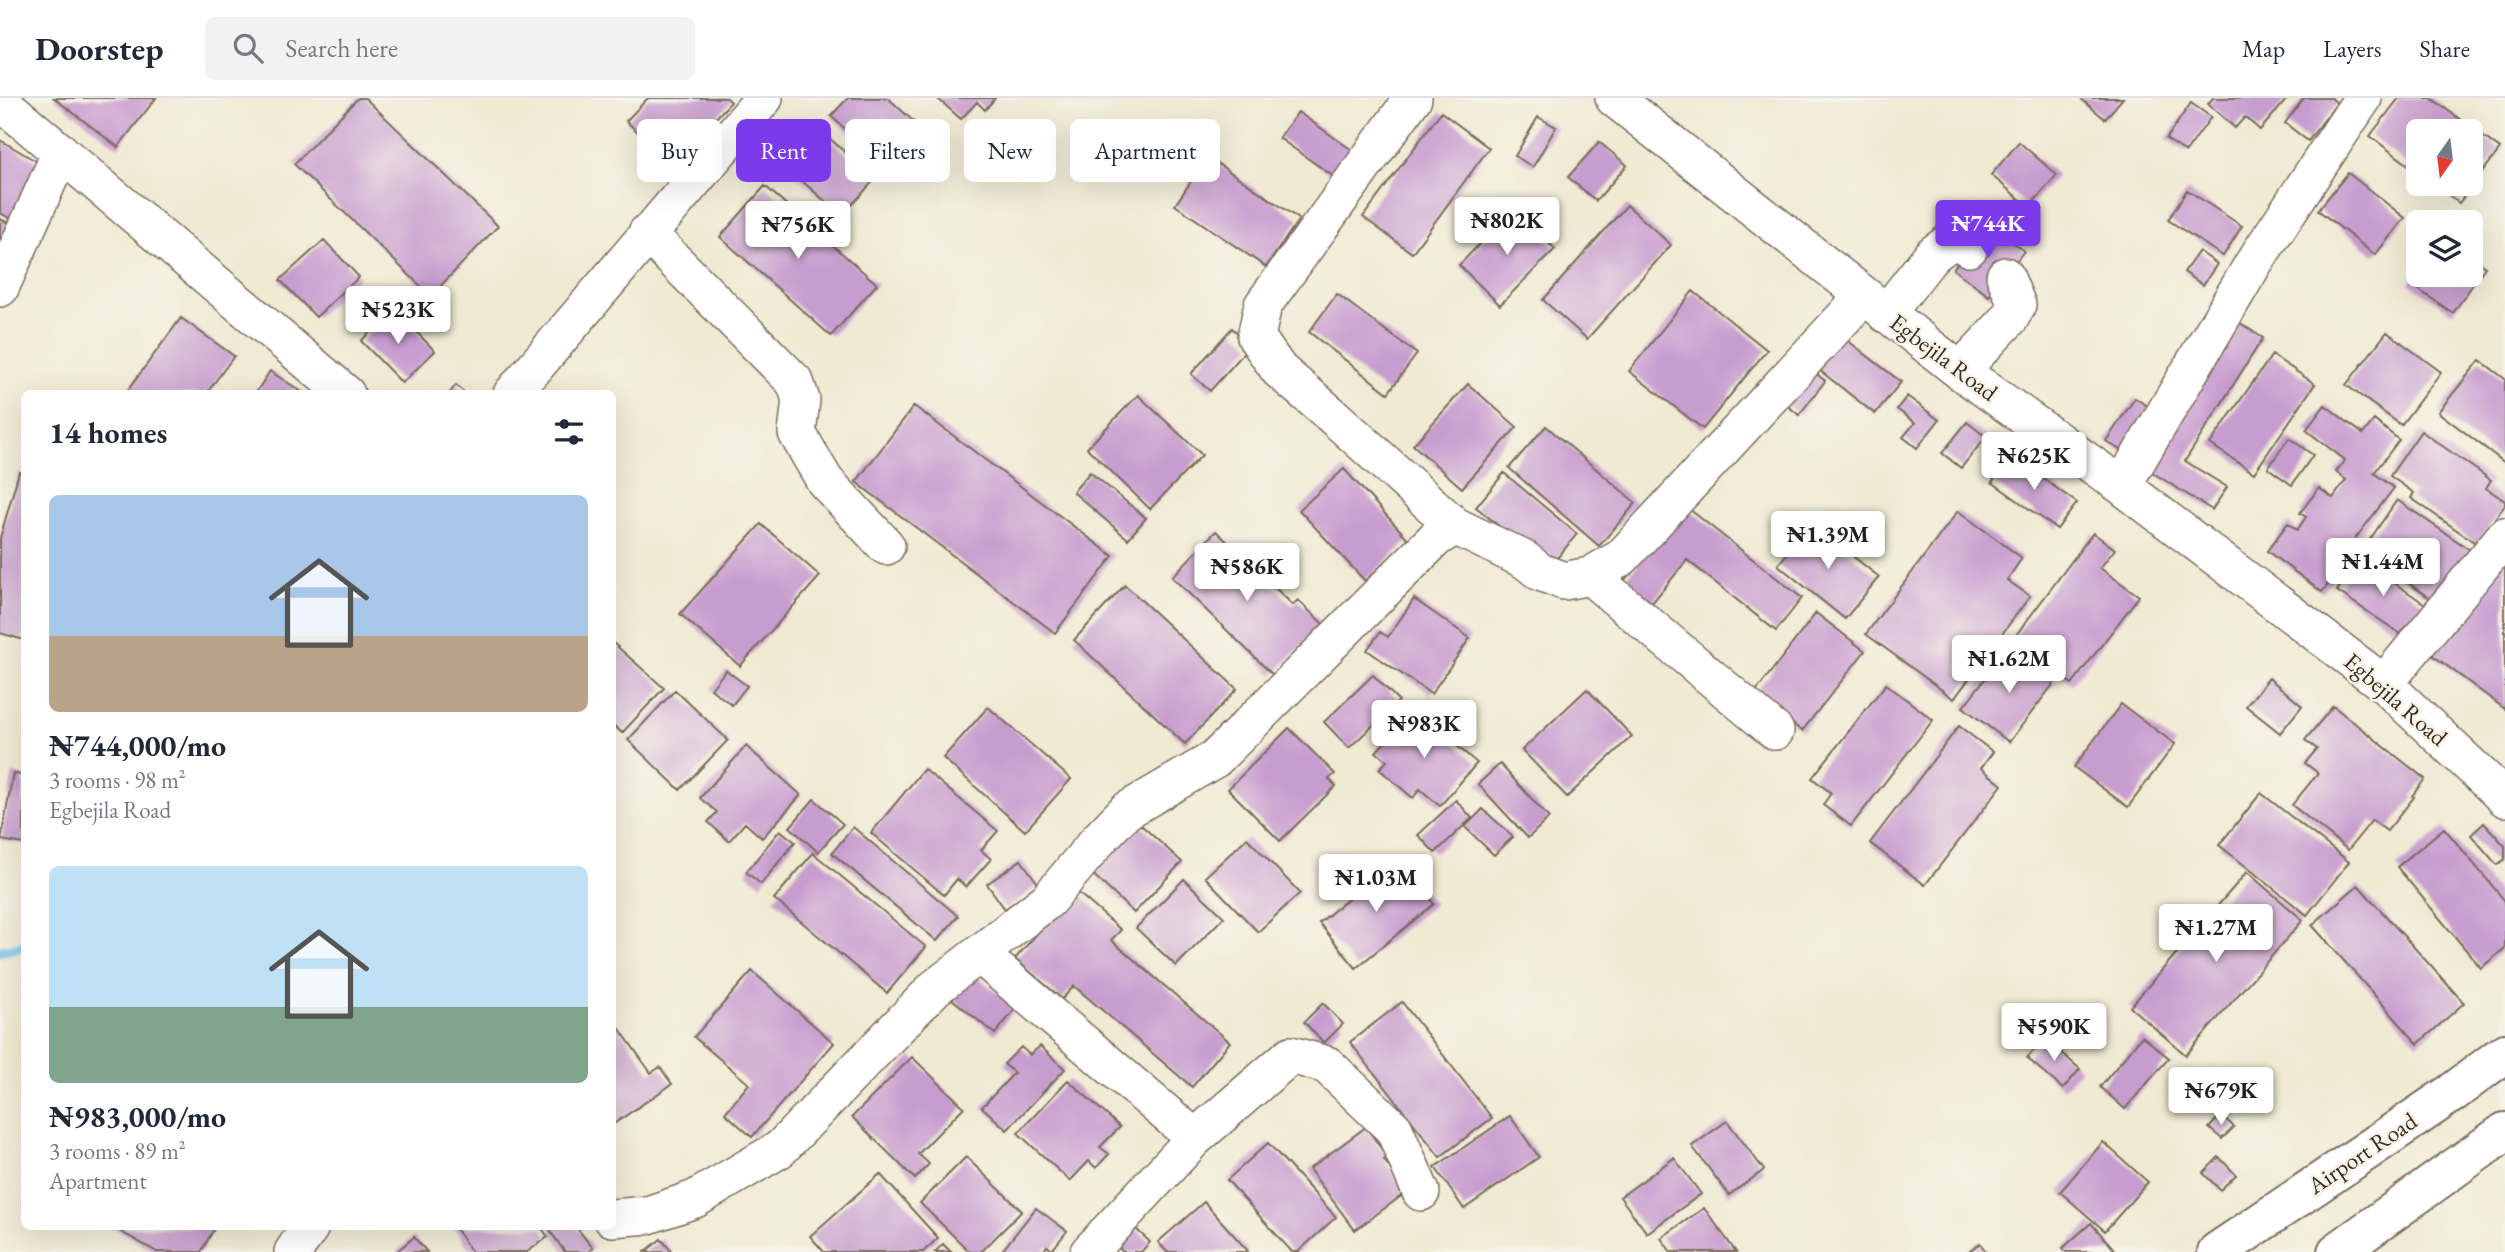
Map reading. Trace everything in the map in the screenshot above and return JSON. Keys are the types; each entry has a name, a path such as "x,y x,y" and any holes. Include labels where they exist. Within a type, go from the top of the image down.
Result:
{"highway":[{"name":"Airport Road","path":"2217,1252 2452,1093 2505,1053"},
{"path":"2337,1252 2505,1132"}],"street":[{"path":"515,390 764,98"},
{"path":"1413,98 1263,306 1256,337 1279,370 1455,527 1524,560 1540,572 1564,581 1590,576 1620,558 1875,305 1932,255 1954,239 1969,248"},
{"name":"Egbejila Road","path":"1614,98 1960,371 2122,486 2384,684 2505,798"},
{"path":"2122,486 2253,264 2362,98"},
{"path":"0,101 341,390"},
{"path":"0,288 61,152"},
{"path":"647,233 794,382 801,400 797,433 825,481 886,546"},
{"path":"1960,371 2010,318 2017,305 2005,276"},
{"path":"616,1218 648,1215 695,1199 780,1149 935,988 1048,900 1126,811 1215,759 1436,538 1455,527"},
{"path":"2384,684 2505,536"},
{"path":"1590,576 1775,731"},
{"path":"979,954 1195,1138"},
{"path":"1089,1252 1195,1138 1291,1055 1327,1065 1394,1129 1421,1192"},
{"path":"293,1252 308,1230"}],"building":[{"path":"54,98 156,98 118,147"},
{"path":"358,98 365,98 498,226 431,296 294,164"},
{"path":"648,98 727,98 731,102 715,119 637,119 637,131 626,121"},
{"path":"848,98 888,98 911,119 845,119 845,129 831,116"},
{"path":"937,98 995,98 985,110 977,102 961,119"},
{"path":"2080,98 2123,98 2105,119"},
{"path":"2213,98 2288,98 2260,130 2245,117 2235,128 2208,104"},
{"path":"2304,98 2331,98 2337,103 2308,141 2285,123"},
{"path":"2399,98 2431,98 2459,119 2406,119 2406,163 2370,136"},
{"path":"2191,103 2211,117 2186,152 2166,139"},
{"path":"1298,112 1359,155 1340,181 1279,138"},
{"path":"1441,112 1489,148 1412,253 1363,217"},
{"path":"1538,117 1556,127 1533,167 1515,156"},
{"path":"2483,136 2500,149 2483,171"},
{"path":"0,140 43,165 11,219 0,213"},
{"path":"831,140 845,152 845,182 872,182 842,216 803,182 831,182"},
{"path":"1599,142 1627,165 1596,201 1568,177"},
{"path":"2019,142 2057,175 2029,207 1991,175"},
{"path":"1220,165 1299,219 1266,267 1175,205 1191,182 1220,182"},
{"path":"2348,173 2405,218 2375,255 2318,210"},
{"path":"765,186 877,284 831,336 720,237"},
{"path":"2187,190 2242,226 2223,256 2168,220"},
{"path":"2450,196 2464,196 2459,203"},
{"path":"1627,205 1671,245 1587,339 1543,300"},
{"path":"1514,209 1555,249 1500,305 1459,265"},
{"path":"0,219 15,226 0,256"},
{"path":"1988,223 2024,251 1989,296 1953,269"},
{"path":"324,240 359,277 316,317 280,280"},
{"path":"2199,251 2217,264 2203,285 2184,272"},
{"path":"2415,287 2471,287 2453,313"},
{"path":"1693,291 1767,350 1703,429 1629,371"},
{"path":"1337,294 1417,354 1388,393 1309,332"},
{"path":"394,309 435,351 402,383 361,341"},
{"path":"181,318 234,356 209,390 128,390"},
{"path":"2232,318 2263,338 2185,461 2227,487 2212,510 2139,464"},
{"path":"1232,328 1251,345 1210,391 1191,374"},
{"path":"2387,332 2441,372 2401,425 2346,385"},
{"path":"1838,333 1901,382 1875,414 1813,365"},
{"path":"2272,355 2315,384 2254,473 2210,444"},
{"path":"2480,360 2505,379 2505,463 2438,412"},
{"path":"1810,368 1825,381 1799,415 1783,402"},
{"path":"270,371 299,390 258,390"},
{"path":"1468,384 1517,427 1462,488 1413,445"},
{"path":"1138,395 1202,455 1150,509 1087,448"},
{"path":"1907,396 1939,420 1917,448 1903,437 1915,423 1897,409"},
{"path":"2135,398 2155,411 2126,454 2106,441"},
{"path":"2325,405 2363,434 2374,420 2399,440 2374,473 2394,488 2355,539 2360,543 2322,592 2267,551 2288,523 2297,530 2306,517 2300,513 2319,488 2333,498 2346,480 2336,472 2345,460 2306,430"},
{"path":"914,406 1113,556 1055,633 856,482"},
{"path":"1967,422 1986,437 1961,468 1942,453"},
{"path":"1546,426 1636,503 1599,546 1509,468"},
{"path":"2421,431 2491,480 2486,488 2505,501 2505,505 2477,544 2411,498 2414,493 2390,476"},
{"path":"2289,438 2313,455 2292,485 2268,468"},
{"path":"2012,456 2077,503 2057,529 1992,482"},
{"path":"1344,469 1409,540 1365,581 1299,510"},
{"path":"19,472 21,639 0,633 0,538"},
{"path":"1090,472 1146,518 1128,539 1073,492"},
{"path":"1504,473 1577,534 1549,568 1476,507"},
{"path":"2397,500 2473,552 2437,603 2362,551"},
{"path":"1684,505 1802,598 1776,631 1687,560 1652,603 1624,581"},
{"path":"1958,511 2022,558 2007,580 2030,596 1954,699 1866,634"},
{"path":"1811,523 1879,577 1845,619 1778,565"},
{"path":"761,524 820,576 740,666 680,614"},
{"path":"1216,531 1293,605 1298,600 1323,624 1273,675 1172,577"},
{"path":"2093,533 2115,549 2100,568 2139,596 2072,684 2013,639"},
{"path":"2505,556 2505,709 2427,651"},
{"path":"2359,559 2428,606 2407,638 2337,591"},
{"path":"1125,585 1237,689 1185,744 1074,640"},
{"path":"1414,599 1470,638 1431,694 1367,650 1380,632 1388,637"},
{"path":"1816,613 1865,651 1802,731 1754,694"},
{"path":"616,646 664,688 622,733 616,728"},
{"path":"2009,648 2055,682 2009,742 1963,707"},
{"path":"726,670 747,686 732,705 711,689"},
{"path":"1373,675 1399,701 1349,748 1324,722"},
{"path":"2269,678 2302,706 2280,733 2246,706"},
{"path":"1886,684 1933,720 1851,826 1823,805 1831,793 1812,778"},
{"path":"1587,689 1632,736 1567,797 1522,750"},
{"path":"675,690 728,740 680,790 628,740"},
{"path":"2121,704 2175,744 2128,807 2074,767"},
{"path":"2333,706 2425,779 2387,831 2372,820 2348,850 2292,805 2318,773 2305,763 2317,749 2305,740"},
{"path":"988,707 1071,779 1025,831 943,758"},
{"path":"1414,709 1477,763 1440,806 1420,789 1413,798 1379,769 1387,761 1376,752"},
{"path":"1959,726 1993,752 1981,768 2002,785 1925,885 1870,843"},
{"path":"1289,728 1335,774 1329,779 1336,786 1280,841 1228,789"},
{"path":"746,746 801,795 762,838 745,823 729,841 708,822 717,812 700,798"},
{"path":"1500,764 1549,818 1528,838 1478,784"},
{"path":"924,769 998,831 981,850 991,859 966,887 957,879 944,895 871,833"},
{"path":"13,773 21,775 21,843 1,840"},
{"path":"2261,793 2349,862 2307,915 2219,845"},
{"path":"814,799 843,824 818,852 790,827"},
{"path":"1456,800 1472,818 1435,853 1418,835"},
{"path":"1483,809 1513,837 1494,855 1465,827"},
{"path":"1131,816 1182,862 1134,913 1084,866"},
{"path":"2484,823 2505,846 2505,859 2497,865 2471,835"},
{"path":"853,827 958,916 937,941 832,853"},
{"path":"2444,828 2505,901 2505,948 2481,968 2397,867"},
{"path":"780,830 795,842 761,884 746,872"},
{"path":"1247,838 1300,893 1258,932 1205,877"},
{"path":"813,853 926,947 887,993 774,899"},
{"path":"1397,859 1434,904 1356,968 1319,923"},
{"path":"1021,860 1039,885 1005,909 987,884"},
{"path":"2247,872 2303,920 2186,1055 2130,1007"},
{"path":"1184,879 1224,917 1176,966 1136,928"},
{"path":"2358,885 2464,1003 2418,1044 2312,925"},
{"path":"1075,890 1121,930 1111,940 1230,1042 1192,1087 1074,986 1062,999 1015,959"},
{"path":"752,971 834,1043 752,1137 725,1113 749,1084 694,1037"},
{"path":"973,973 1016,1008 995,1034 952,999"},
{"path":"1402,1002 1492,1118 1440,1157 1350,1042"},
{"path":"1323,1003 1343,1024 1324,1043 1304,1022"},
{"path":"616,1024 651,1073 660,1067 672,1084 616,1122"},
{"path":"2142,1036 2169,1058 2125,1109 2100,1087"},
{"path":"2045,1038 2080,1069 2063,1089 2027,1058"},
{"path":"1040,1046 1065,1069 1007,1130 982,1107 1014,1073 1004,1064 1021,1047 1030,1055"},
{"path":"912,1057 964,1107 918,1154 929,1164 915,1179 852,1117"},
{"path":"1068,1080 1120,1127 1100,1147 1109,1154 1096,1168 1089,1161 1070,1181 1018,1133"},
{"path":"2221,1115 2234,1127 2222,1139 2209,1128"},
{"path":"1510,1116 1539,1157 1464,1209 1435,1167"},
{"path":"1727,1121 1764,1170 1729,1195 1692,1146"},
{"path":"1366,1127 1388,1158 1384,1160 1408,1191 1355,1230 1309,1169"},
{"path":"2103,1142 2148,1182 2105,1231 2060,1192"},
{"path":"1268,1143 1336,1217 1298,1252 1292,1252 1227,1180"},
{"path":"966,1157 1022,1211 981,1252 970,1252 920,1203"},
{"path":"2219,1157 2236,1175 2220,1190 2203,1173"},
{"path":"1674,1158 1701,1194 1647,1233 1620,1197"},
{"path":"880,1174 938,1238 923,1252 824,1252 810,1236"},
{"path":"1204,1202 1248,1251 1167,1252 1158,1242"},
{"path":"1036,1208 1067,1231 1052,1250 1047,1246 1043,1252 1001,1252"},
{"path":"1704,1208 1736,1252 1671,1252 1661,1238"},
{"path":"2091,1223 2114,1249 2110,1252 2066,1252 2063,1248"},
{"path":"1135,1228 1150,1242 1141,1252 1123,1252 1118,1247"},
{"path":"117,1230 213,1230 201,1252 157,1252"},
{"path":"456,1230 543,1230 548,1237 527,1252 472,1252"},
{"path":"578,1230 593,1248 588,1252 565,1252 550,1231"},
{"path":"414,1237 427,1252 396,1252"},
{"path":"661,1239 672,1252 645,1252"},
{"path":"1980,1243 1986,1252 1968,1252"},
{"path":"943,1244 951,1252 935,1252"}],"waterway":[{"path":"0,951 21,947"}]}
